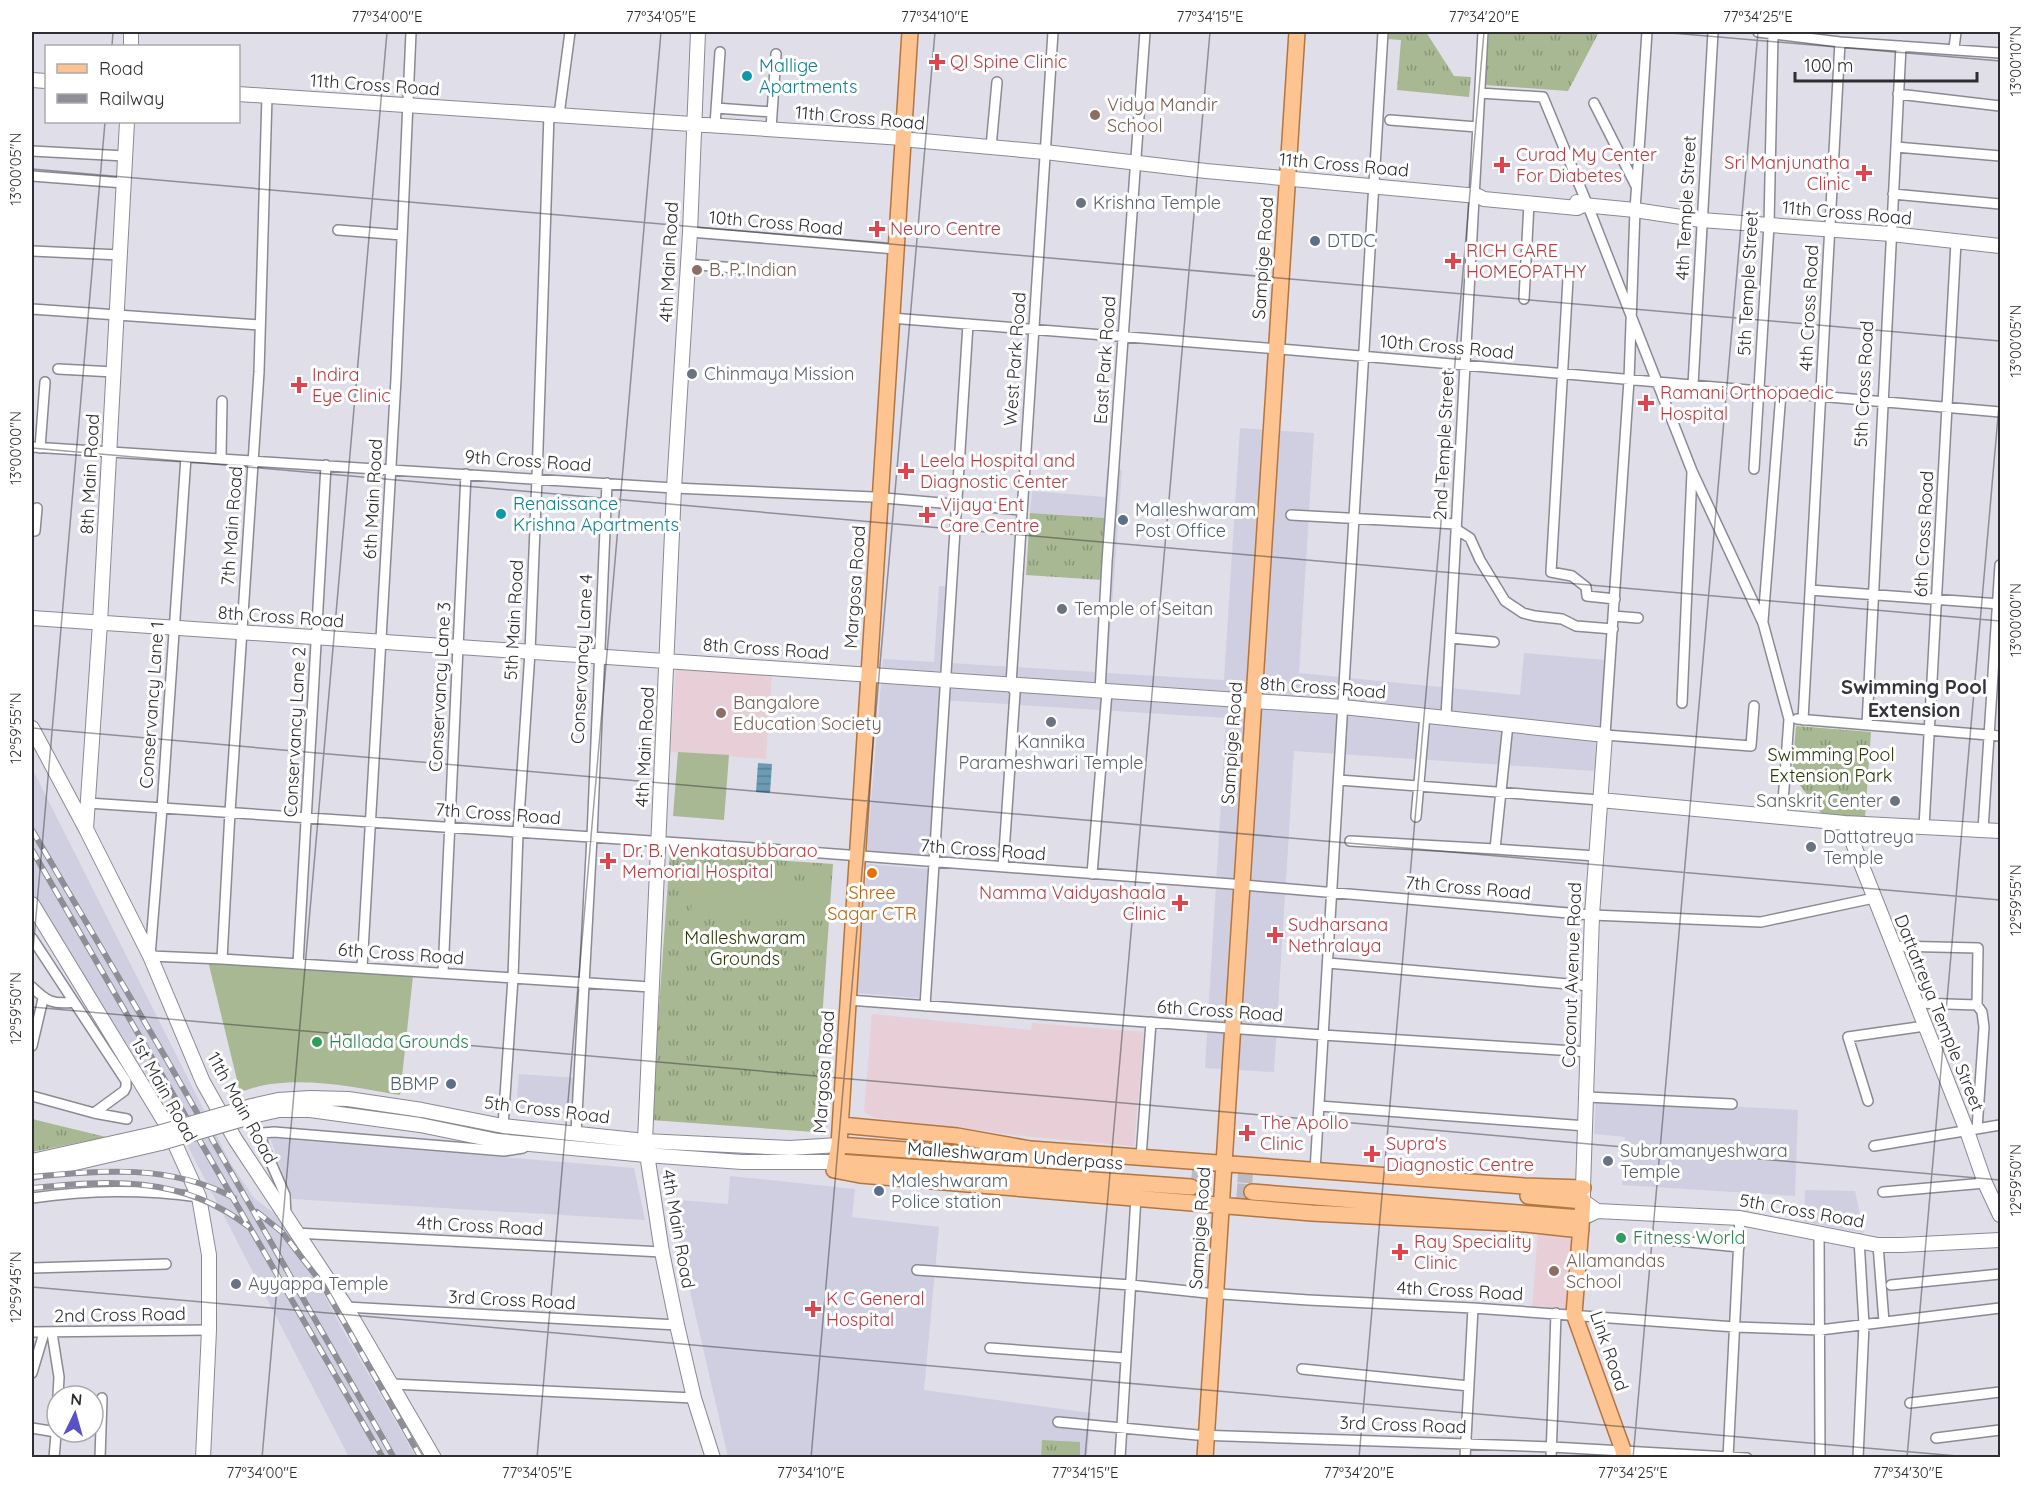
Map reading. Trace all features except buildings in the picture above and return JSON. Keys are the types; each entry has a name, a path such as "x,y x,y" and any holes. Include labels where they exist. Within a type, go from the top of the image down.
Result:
{"main road":[{"name":"Margosa Road","path":"835,1166 841,1125 909,32"},
{"name":"Sampige Road","path":"1205,1458 1297,32"},
{"path":"841,1125 957,1136 1030,1149 1524,1186 1583,1195"},
{"name":"Malleshwaram Underpass","path":"839,1145 1192,1171"},
{"path":"835,1166 860,1175 1221,1206 1526,1224 1581,1224"},
{"name":"Malleshwaram Underpass","path":"835,1166 1191,1187"},
{"path":"1254,1176 1545,1198 1583,1195"},
{"path":"1252,1192 1581,1224"},
{"name":"Coconut Avenue Road","path":"1581,1224 1583,1195"},
{"name":"Link Road","path":"1581,1224 1574,1314 1624,1454"}],"street":[{"name":"6th Main Road","path":"362,968 396,379 411,32"},
{"name":"5th Main Road","path":"503,1126 530,651 554,115 570,32"},
{"name":"4th Main Road","path":"698,32 690,232 674,488 645,1140 662,1252 677,1325 694,1398 713,1458"},
{"name":"West Park Road","path":"1003,867 1015,693 1011,684 1021,510 1053,32"},
{"name":"East Park Road","path":"1092,874 1104,691 1107,562 1144,32"},
{"path":"1315,1171 1374,186 1383,119 1383,32"},
{"name":"2nd Temple Street","path":"1446,717 1464,365 1476,196 1483,32"},
{"path":"1647,32 1635,210 1629,380 1605,735 1751,746 1754,706"},
{"name":"4th Temple Street","path":"1693,386 1713,32"},
{"path":"1758,32 1840,42 2001,53"},
{"path":"1954,48 1956,32"},
{"name":"5th Temple Street","path":"1754,469 1768,225 1773,33"},
{"name":"4th Cross Road","path":"1803,720 1840,42"},
{"name":"5th Cross Road","path":"1867,725 1901,46"},
{"path":"715,125 720,51"},
{"path":"771,129 777,54"},
{"path":"991,147 997,82"},
{"path":"1480,93 1543,97 1585,205 1631,313 1692,471 1763,623 1789,719 1782,816"},
{"name":"11th Cross Road","path":"240,94 903,138 1476,196 1484,199 1577,208 1585,205"},
{"path":"1898,94 2001,106"},
{"name":"7th Main Road","path":"222,959 253,460 260,325 267,96"},
{"path":"1594,103 1637,188"},
{"path":"716,108 772,112"},
{"path":"1383,119 1478,127"},
{"name":"8th Main Road","path":"86,829 110,452 127,123"},
{"path":"1896,147 2001,156"},
{"path":"32,151 125,156"},
{"path":"32,176 124,183"},
{"name":"11th Cross Road","path":"1476,196 1484,194 1577,202 1585,205 1701,220 1891,234 2001,246"},
{"path":"1893,194 2001,204"},
{"path":"1524,299 1528,203"},
{"path":"338,230 402,236"},
{"name":"10th Cross Road","path":"690,232 896,249"},
{"name":"6th Cross Road","path":"1924,827 1956,242"},
{"path":"32,251 120,255"},
{"path":"688,264 770,270"},
{"path":"1568,279 1551,572 1572,576 1586,587 1587,596 1615,599"},
{"path":"32,309 260,325"},
{"name":"10th Cross Road","path":"891,318 2001,412"},
{"path":"925,1006 968,324"},
{"path":"58,369 114,372"},
{"path":"36,447 45,382"},
{"path":"1763,623 1781,393"},
{"path":"221,458 222,400"},
{"name":"9th Cross Road","path":"36,447 674,488 880,498 1021,510"},
{"name":"Conservancy Lane 1","path":"150,956 186,457"},
{"name":"Conservancy Lane 2","path":"298,964 326,465"},
{"path":"1682,703 1692,471"},
{"name":"Conservancy Lane 3","path":"443,974 466,474"},
{"name":"Conservancy Lane 4","path":"584,982 607,483"},
{"path":"35,531 37,508"},
{"path":"1291,515 1456,527 1470,538 1480,560 1505,601 1523,613 1562,619 1576,626 1612,629"},
{"path":"1983,830 2001,564"},
{"path":"1810,590 1999,604"},
{"path":"1614,616 1638,618"},
{"name":"8th Cross Road","path":"32,618 1343,707 1605,735"},
{"path":"1451,638 1494,642"},
{"path":"1416,817 1425,715"},
{"path":"1789,719 2001,736"},
{"path":"1496,849 1508,724"},
{"name":"11th Main Road","path":"32,728 150,956 202,1082 295,1233 346,1307 435,1458"},
{"name":"Coconut Avenue Road","path":"1583,1195 1593,915 1605,735"},
{"path":"1339,780 1845,823 2001,831"},
{"name":"7th Cross Road","path":"88,803 1003,867 1593,915 1761,922 1874,897"},
{"name":"Dattatreya Temple Street","path":"1845,823 1925,1026 1972,1130 1985,1183 2001,1215"},
{"path":"1350,841 1596,856"},
{"name":"1st Main Road","path":"32,904 166,1124 199,1197 209,1255 209,1330 203,1458"},
{"path":"32,938 126,1081 124,1092 94,1113"},
{"path":"1893,946 1978,948 1977,1005 1982,1012 1984,1027 1972,1130"},
{"name":"6th Cross Road","path":"150,956 651,987"},
{"path":"1328,963 1591,986"},
{"path":"576,1133 584,982"},
{"path":"32,987 43,999 60,1004 74,1002"},
{"path":"32,1046 43,999"},
{"name":"6th Cross Road","path":"848,1000 1589,1052"},
{"path":"1916,1003 1977,1005"},
{"path":"1142,1157 1151,1022"},
{"path":"1868,1101 1848,1037 1925,1026"},
{"path":"32,1096 94,1113 127,1119"},
{"path":"1587,1097 1732,1104"},
{"name":"5th Cross Road","path":"255,1111 278,1100 310,1098 348,1100 422,1110 503,1126 645,1140 790,1148 839,1145"},
{"path":"1319,1106 1586,1126"},
{"name":"5th Cross Road","path":"255,1111 310,1110 346,1114 420,1125 498,1141 646,1155 835,1166"},
{"path":"32,1173 255,1111"},
{"path":"1874,1146 2001,1125"},
{"path":"286,1218 285,1195 262,1142 262,1133 274,1132 504,1150 544,1145"},
{"path":"32,1161 159,1138"},
{"path":"1883,1192 1985,1183"},
{"path":"32,1198 114,1190 162,1192 199,1197"},
{"path":"1583,1195 1597,1211"},
{"path":"1120,1458 1136,1197"},
{"name":"5th Cross Road","path":"1581,1224 1597,1211 1740,1218 1859,1239 1878,1245 2001,1240"},
{"path":"1728,1457 1740,1218"},
{"path":"1819,1232 1820,1458"},
{"name":"4th Cross Road","path":"295,1233 662,1252"},
{"path":"1648,1238 1739,1247"},
{"path":"1858,1458 1864,1325 1859,1239"},
{"path":"1878,1245 1884,1322"},
{"path":"32,1268 166,1264"},
{"name":"4th Cross Road","path":"917,1270 1308,1300 1574,1314 1736,1327 1820,1330 2001,1308"},
{"path":"1891,1285 2001,1274"},
{"name":"3rd Cross Road","path":"346,1307 677,1325"},
{"path":"1464,1458 1473,1308"},
{"path":"1551,1458 1556,1313"},
{"name":"2nd Cross Road","path":"32,1332 209,1330"},
{"path":"32,1373 48,1333"},
{"path":"48,1333 59,1384"},
{"path":"990,1348 1126,1358"},
{"path":"1302,1369 1468,1386"},
{"path":"392,1384 694,1398"},
{"path":"1910,1402 2001,1392"},
{"name":"3rd Cross Road","path":"1058,1422 1206,1435 1552,1447 1624,1454 1747,1458"},
{"path":"1936,1438 2001,1430"}],"shaded area":[{"path":"1240,428 1314,433 1299,673 1520,695 1524,653 1605,660 1595,771 1294,751 1274,1072 1205,1068 1226,718 942,700 931,856 867,852 883,659 934,662 939,586 953,587 950,663 1095,672 1106,518 1030,513 1032,491 1105,497 1107,469 1122,470 1107,673 1224,680"},
{"name":"Bangalore Education Society","path":"676,666 772,673 766,759 670,752"},
{"path":"32,768 231,1164 254,1198 287,1223 339,1323 416,1457 349,1457 170,1112 32,893"},
{"path":"867,864 929,869 919,998 856,993"},
{"path":"872,1014 1031,1030 1032,1023 1144,1032 1134,1146 1023,1136 875,1118 864,1112"},
{"path":"519,1074 578,1078 575,1114 516,1110"},
{"path":"1596,1099 1798,1110 1795,1196 1622,1185 1625,1137 1594,1134"},
{"path":"270,1138 634,1168 645,1220 292,1199"},
{"name":"K C General Hospital","path":"730,1176 855,1189 852,1217 939,1227 924,1390 1091,1413 1087,1457 728,1457 669,1199 728,1204"},
{"path":"1805,1190 1855,1191 1864,1233 1804,1222"},
{"name":"Allamandas School","path":"1538,1231 1575,1234 1570,1311 1532,1309"}],"green space":[{"path":"1389,32 1426,32 1454,76 1471,77 1469,97 1397,90 1401,40 1388,39"},
{"path":"1489,32 1599,32 1568,91 1485,85"},
{"path":"1030,513 1106,518 1102,580 1026,575"},
{"name":"Swimming Pool Extension Park","path":"1796,726 1871,732 1865,818 1822,814 1792,775"},
{"path":"678,752 729,755 724,820 673,816"},
{"name":"Malleshwaram Grounds","path":"670,853 833,864 814,1132 651,1120"},
{"path":"694,873 824,883 821,921 691,911"},
{"name":"Hallada Grounds","path":"208,961 413,976 400,1095 303,1082 267,1085 240,1092"},
{"path":"32,1119 106,1137 32,1152"},
{"path":"1042,1440 1080,1442 1080,1457 1041,1457"}],"water":[{"path":"758,763 772,764 770,793 756,792"}],"tunnel":[{"path":"1192,1171 1254,1176"},
{"path":"1191,1187 1252,1192"}],"railway":[{"path":"32,830 167,1060 394,1458"},
{"path":"32,850 383,1458"},
{"path":"32,1177 135,1172 186,1179 234,1198"},
{"path":"32,1188 89,1183 145,1185 198,1198 224,1210 249,1227"},
{"path":"257,1212 282,1232 323,1285 421,1458"}],"place":[{"name":"QI Spine Clinic","path":"937,62"},
{"name":"Mallige Apartments","path":"747,76"},
{"name":"Vidya Mandir School","path":"1095,115"},
{"name":"Curad My Center For Diabetes","path":"1502,165"},
{"name":"Sri Manjunatha Clinic","path":"1864,173"},
{"name":"Krishna Temple","path":"1081,203"},
{"name":"Neuro Centre","path":"877,229"},
{"name":"DTDC","path":"1315,241"},
{"name":"RICH CARE HOMEOPATHY","path":"1453,261"},
{"name":"B. P. Indian","path":"697,270"},
{"name":"Chinmaya Mission","path":"692,374"},
{"name":"Indira Eye Clinic","path":"299,385"},
{"name":"Ramani Orthopaedic Hospital","path":"1646,403"},
{"name":"Leela Hospital and Diagnostic Center","path":"906,471"},
{"name":"Renaissance Krishna Apartments","path":"501,514"},
{"name":"Vijaya Ent Care Centre","path":"927,515"},
{"name":"Malleshwaram Post Office","path":"1123,520"},
{"name":"Temple of Seitan","path":"1062,609"},
{"name":"Bangalore Education Society","path":"721,713"},
{"name":"Kannika Parameshwari Temple","path":"1051,722"},
{"name":"Sanskrit Center","path":"1895,801"},
{"name":"Dattatreya Temple","path":"1811,847"},
{"name":"Dr. B. Venkatasubbarao Memorial Hospital","path":"608,861"},
{"name":"Shree Sagar CTR","path":"872,873"},
{"name":"Namma Vaidyashaala Clinic","path":"1180,903"},
{"name":"Sudharsana Nethralaya","path":"1275,935"},
{"name":"Hallada Grounds","path":"317,1042"},
{"name":"BBMP","path":"451,1084"},
{"name":"The Apollo Clinic","path":"1247,1133"},
{"name":"Supra's Diagnostic Centre","path":"1372,1154"},
{"name":"Subramanyeshwara Temple","path":"1608,1161"},
{"name":"Maleshwaram Police station","path":"879,1191"},
{"name":"Fitness World","path":"1621,1238"},
{"name":"Ray Speciality Clinic","path":"1400,1252"},
{"name":"Allamandas School","path":"1554,1271"},
{"name":"Ayyappa Temple","path":"236,1284"},
{"name":"K C General Hospital","path":"813,1309"}],"district":[{"name":"Swimming Pool Extension","path":"1914,698"}]}
